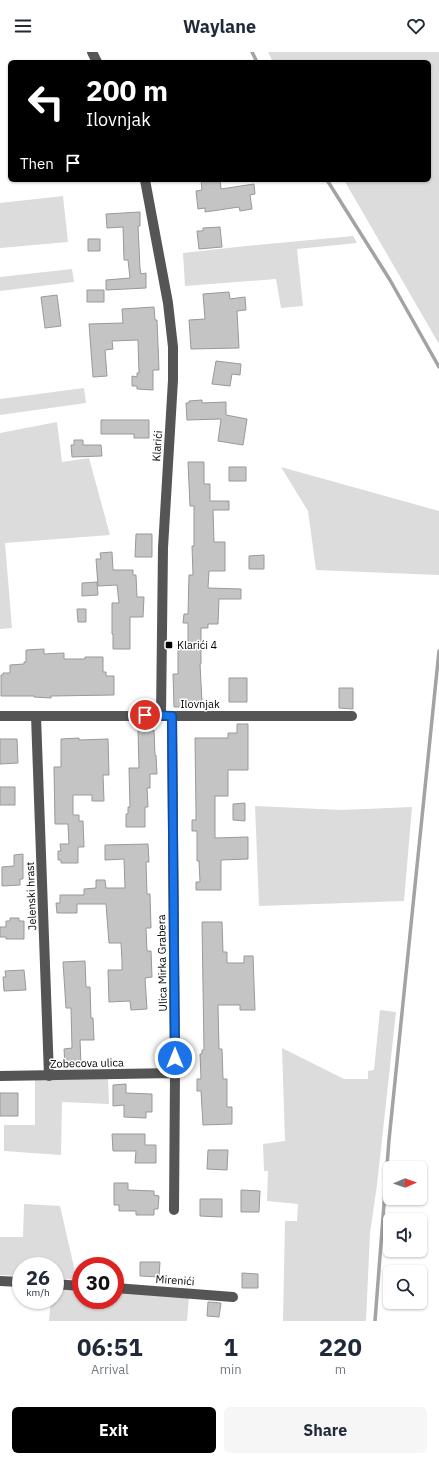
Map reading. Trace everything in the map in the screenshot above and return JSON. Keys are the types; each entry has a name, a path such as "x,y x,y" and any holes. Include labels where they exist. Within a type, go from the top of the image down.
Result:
{"street":[{"name":"Klarići","path":"145,182 168,303 173,347 173,380 163,548 161,715"},
{"name":"Ilovnjak","path":"0,716 352,716"},
{"name":"Jelenski hrast","path":"36,716 49,1076"},
{"name":"Ulica Mirka Grabera","path":"172,716 175,1073 174,1210"},
{"name":"Zobecova ulica","path":"0,1076 175,1073"},
{"path":"0,1281 12,1282"},
{"name":"Mirenići","path":"124,1289 233,1297"}],"shaded area":[{"path":"268,52 439,52 439,344 345,182 431,182 431,60 272,60"},
{"path":"63,196 68,242 0,248 0,203"},
{"path":"353,236 357,243 297,249 303,306 281,308 276,279 185,286 183,253"},
{"path":"72,269 74,282 0,291 0,277"},
{"path":"84,388 86,403 0,415 0,399"},
{"path":"57,422 62,462 89,458 110,535 5,543 12,628 0,629 0,433"},
{"path":"281,467 439,511 439,575 316,570 308,511"},
{"path":"255,806 341,810 412,807 404,901 259,906"},
{"path":"380,1010 396,1012 377,1185 370,1233 366,1321 283,1321 285,1221 297,1221 298,1204 267,1201 268,1171 264,1171 263,1144 285,1141 282,1048 344,1079 368,1079 368,1071 374,1070"},
{"path":"108,1079 109,1104 62,1102 61,1155 4,1151 4,1125 35,1125 35,1080"},
{"path":"24,1204 60,1206 72,1258 72,1280 64,1279 64,1257 12,1257 12,1276 0,1275 0,1237 23,1237"},
{"path":"64,1288 72,1288 72,1309 124,1309 124,1293 189,1297 187,1321 49,1321 50,1309 64,1309"}],"building":[{"path":"201,182 220,182 221,189 254,184 255,194 250,195 252,209 240,211 239,207 205,212 205,208 198,209 196,191 202,190"},
{"path":"140,212 140,226 138,226 140,268 141,274 146,273 146,288 106,290 106,280 130,278 128,260 124,260 123,227 107,228 106,214"},
{"path":"220,227 222,247 199,249 197,231 203,231 203,228"},
{"path":"88,239 100,239 100,251 88,251"},
{"path":"87,290 104,290 104,302 87,302"},
{"path":"229,292 230,299 245,297 246,310 237,311 239,348 191,349 189,320 205,319 203,294"},
{"path":"57,295 61,326 45,328 41,297"},
{"path":"154,307 155,320 157,320 159,370 153,370 153,390 137,389 137,386 132,386 132,376 137,377 137,373 139,373 138,340 112,341 113,349 105,350 107,376 93,377 89,324 123,323 122,309"},
{"path":"216,361 241,364 240,375 232,374 230,386 212,384"},
{"path":"202,400 202,403 226,402 226,415 247,419 243,445 218,441 221,419 187,420 186,403 189,403 189,401"},
{"path":"101,420 149,420 149,438 134,438 134,434 101,434"},
{"path":"74,440 83,440 83,445 101,445 102,456 72,457 71,445 74,445"},
{"path":"188,462 204,462 204,484 210,484 210,501 229,501 229,510 213,510 214,542 225,542 225,571 209,571 208,588 241,589 241,599 219,599 218,624 208,624 208,628 201,628 200,664 202,702 196,702 196,707 174,707 173,674 178,674 178,644 188,644 188,623 183,623 184,614 188,614 189,575 193,575 192,546 194,546 194,506 190,506"},
{"path":"229,467 246,467 246,481 229,481"},
{"path":"136,534 152,534 152,557 135,557"},
{"path":"112,552 113,570 133,570 133,575 136,575 137,597 144,597 143,617 130,617 130,649 113,649 112,603 119,603 117,585 98,586 96,559 101,559 100,553"},
{"path":"264,555 264,569 249,569 249,556"},
{"path":"97,582 98,595 82,596 82,583"},
{"path":"77,609 86,609 86,622 78,622"},
{"path":"44,649 44,654 64,653 64,659 103,657 103,672 106,672 106,676 114,676 114,695 51,696 51,698 34,696 1,696 1,675 3,675 3,673 10,673 10,665 24,664 24,662 26,662 26,650"},
{"path":"229,678 247,678 247,702 229,702"},
{"path":"339,688 353,688 353,709 339,708"},
{"path":"237,724 248,724 248,770 228,770 228,796 215,796 215,838 248,837 248,859 221,860 221,890 196,890 196,882 200,882 199,861 197,861 197,831 192,831 192,820 196,820 195,738 228,738 228,733 237,733"},
{"path":"138,730 154,730 157,774 150,774 150,788 147,788 148,807 145,807 145,827 126,827 126,814 128,814 128,807 130,807 129,768 139,768"},
{"path":"79,738 79,740 108,739 109,775 103,775 104,801 92,801 92,795 73,795 73,815 79,815 79,821 83,821 84,847 78,847 78,863 61,863 61,860 58,860 58,851 61,851 60,844 69,844 68,824 55,824 54,767 61,767 61,739"},
{"path":"0,739 17,739 18,763 0,764"},
{"path":"0,787 15,787 15,805 0,805"},
{"path":"245,803 245,821 233,820 233,804"},
{"path":"148,844 149,862 146,862 147,894 150,894 151,928 146,928 147,951 151,951 152,977 145,978 147,1009 131,1010 130,1001 109,1002 108,970 122,970 122,961 121,943 109,943 106,904 77,904 77,913 57,913 56,903 60,903 60,895 84,895 84,889 96,888 96,880 105,880 106,888 125,888 124,859 105,860 105,845"},
{"path":"23,854 23,879 20,879 20,885 2,886 2,867 14,866 14,855"},
{"path":"10,918 19,918 19,921 24,921 24,939 6,939 6,937 0,937 0,927 6,927 6,921 10,921"},
{"path":"202,922 222,922 223,952 227,952 227,963 244,963 244,956 253,956 255,1010 240,1010 240,1005 218,1005 219,1049 222,1049 223,1079 227,1079 227,1107 232,1107 232,1124 203,1125 201,1091 197,1091 197,1079 201,1079 200,1054 202,1054 202,1050 204,1050"},
{"path":"85,961 86,987 90,987 91,1018 93,1018 94,1040 80,1040 81,1064 65,1065 64,1049 72,1048 71,1008 66,1008 63,962"},
{"path":"24,970 26,990 4,991 3,977 6,977 5,971"},
{"path":"126,1084 126,1093 152,1094 152,1112 146,1112 146,1118 124,1117 124,1105 113,1106 113,1085"},
{"path":"0,1093 18,1093 18,1116 0,1116"},
{"path":"112,1134 145,1134 145,1145 156,1145 156,1163 135,1163 136,1151 113,1151"},
{"path":"208,1150 228,1150 227,1170 207,1169"},
{"path":"114,1183 128,1183 128,1190 154,1191 154,1195 159,1196 158,1209 154,1209 154,1215 136,1215 136,1211 119,1211 119,1205 114,1205"},
{"path":"241,1190 260,1191 259,1212 241,1212"},
{"path":"200,1199 222,1199 222,1217 200,1216"},
{"path":"140,1262 160,1262 159,1277 140,1276"},
{"path":"242,1273 258,1274 258,1288 242,1288"},
{"path":"208,1302 221,1303 219,1317 207,1316"}],"waterway":[{"path":"252,52 256,60"},
{"path":"328,182 390,280 439,367"},
{"path":"375,1321 389,1140 439,651"}],"place":[{"name":"Klarići 4","path":"169,645"}],"route":[{"path":"145,715 172,716 175,1058"}]}
